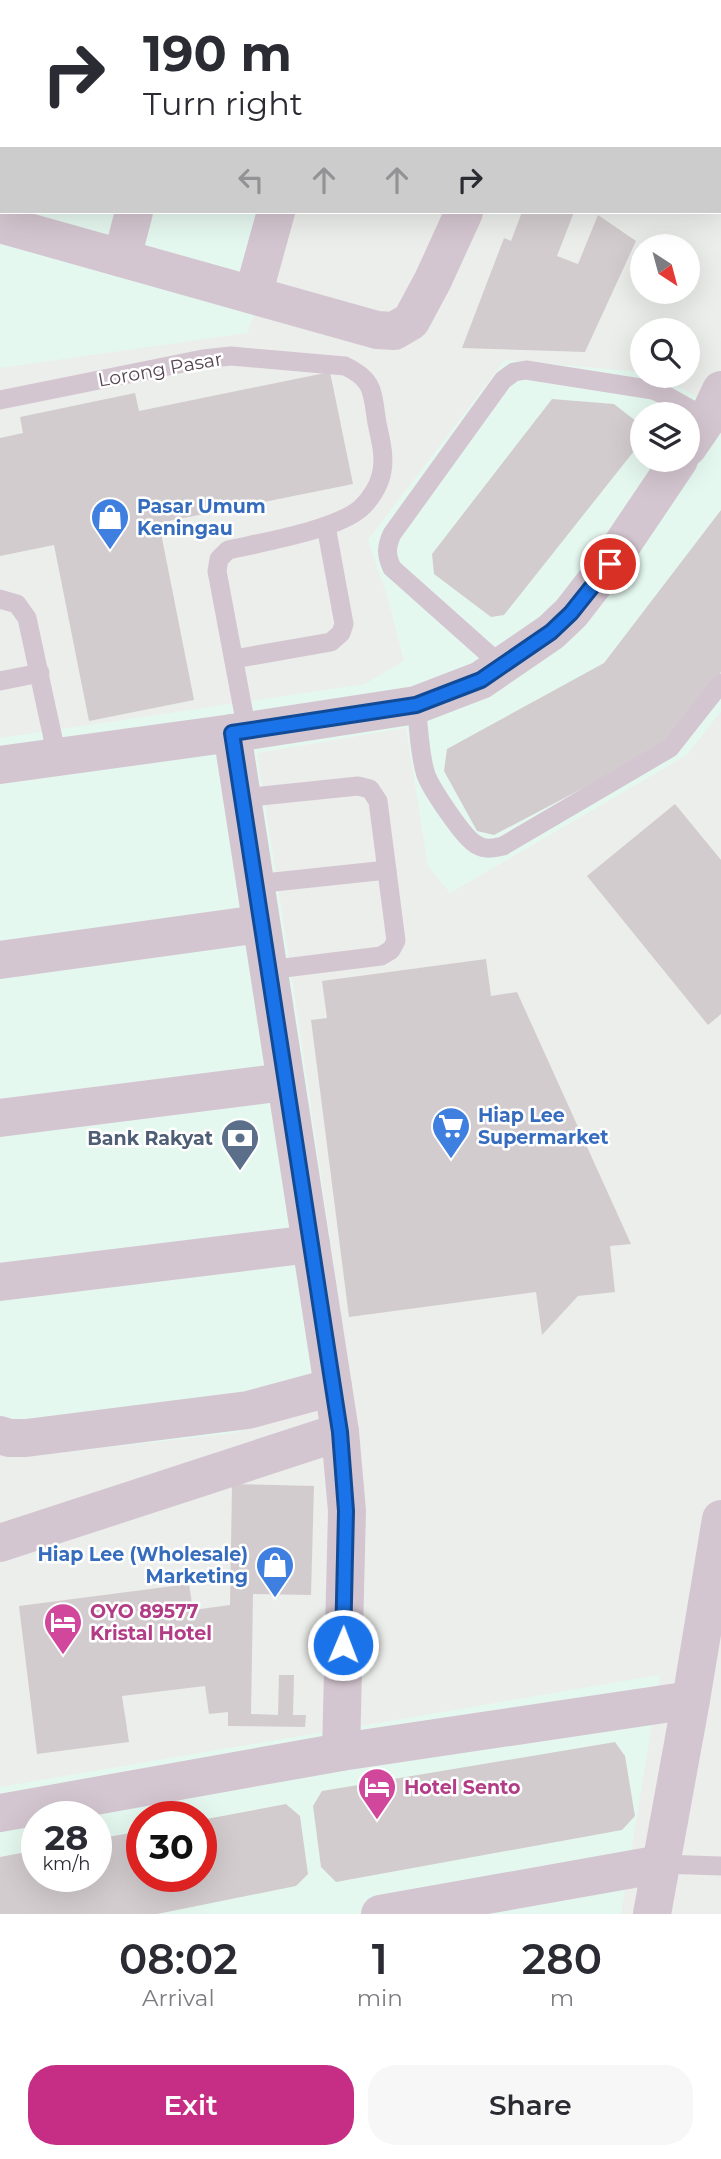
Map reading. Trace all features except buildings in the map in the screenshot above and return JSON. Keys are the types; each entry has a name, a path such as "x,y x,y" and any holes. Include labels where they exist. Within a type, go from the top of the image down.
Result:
{"street":[{"path":"122,258 133,214"},
{"path":"253,295 275,214"},
{"path":"0,224 377,330 394,331 411,321 463,214"},
{"path":"0,765 416,705 481,680 551,632 571,613 610,564 671,472"},
{"path":"239,732 242,798 260,924 340,1432 346,1511 341,1752"},
{"path":"0,960 260,924"},
{"path":"0,1118 285,1082"},
{"path":"0,1282 311,1244"},
{"path":"0,1435 26,1438 248,1410 333,1387"},
{"path":"0,1543 340,1432"},
{"path":"652,1914 691,1699 716,1592 721,1519"},
{"path":"0,1813 341,1752 691,1699"},
{"path":"380,1914 661,1864"}],"lane":[{"name":"Lorong Pasar","path":"0,400 203,359 231,356 345,366 362,373 372,389 382,452 382,470 377,487 363,507 327,526"},
{"path":"502,666 392,568 386,546 503,380 514,372 526,370 653,390 709,420"},
{"path":"234,659 331,642 341,633 344,624 327,526 228,550 219,559 217,571 234,659 239,732"},
{"path":"0,599 17,604 27,618 57,757"},
{"path":"0,681 40,673"},
{"path":"416,705 425,773 430,785 467,837 477,846 492,849 503,846 670,748 721,684"},
{"path":"242,798 358,786 370,789 379,801 396,941 391,950 381,956 268,970"},
{"path":"255,884 387,870"},
{"path":"661,1864 721,1866"}],"shaded area":[{"path":"0,214 295,214 247,333 0,368"},
{"path":"505,360 630,371 630,388 681,388 721,410 721,711 687,755 450,893 428,866 406,728 257,753 353,1396 234,1433 39,1455 0,1451 0,738 365,684 404,661 388,599 368,540"},
{"path":"660,1675 621,1914 0,1914 0,1787"}],"place":[{"name":"Pasar Umum Keningau","path":"110,551"},
{"name":"Hiap Lee Supermarket","path":"451,1160"},
{"name":"Bank Rakyat","path":"240,1172"},
{"name":"Hiap Lee (Wholesale) Marketing","path":"275,1599"},
{"name":"OYO 89577 Kristal Hotel","path":"63,1656"},
{"name":"Hotel Sento","path":"377,1821"}],"route":[{"path":"343,1645 346,1511 340,1432 232,733 416,705 481,680 551,632 571,613 610,564"}]}
